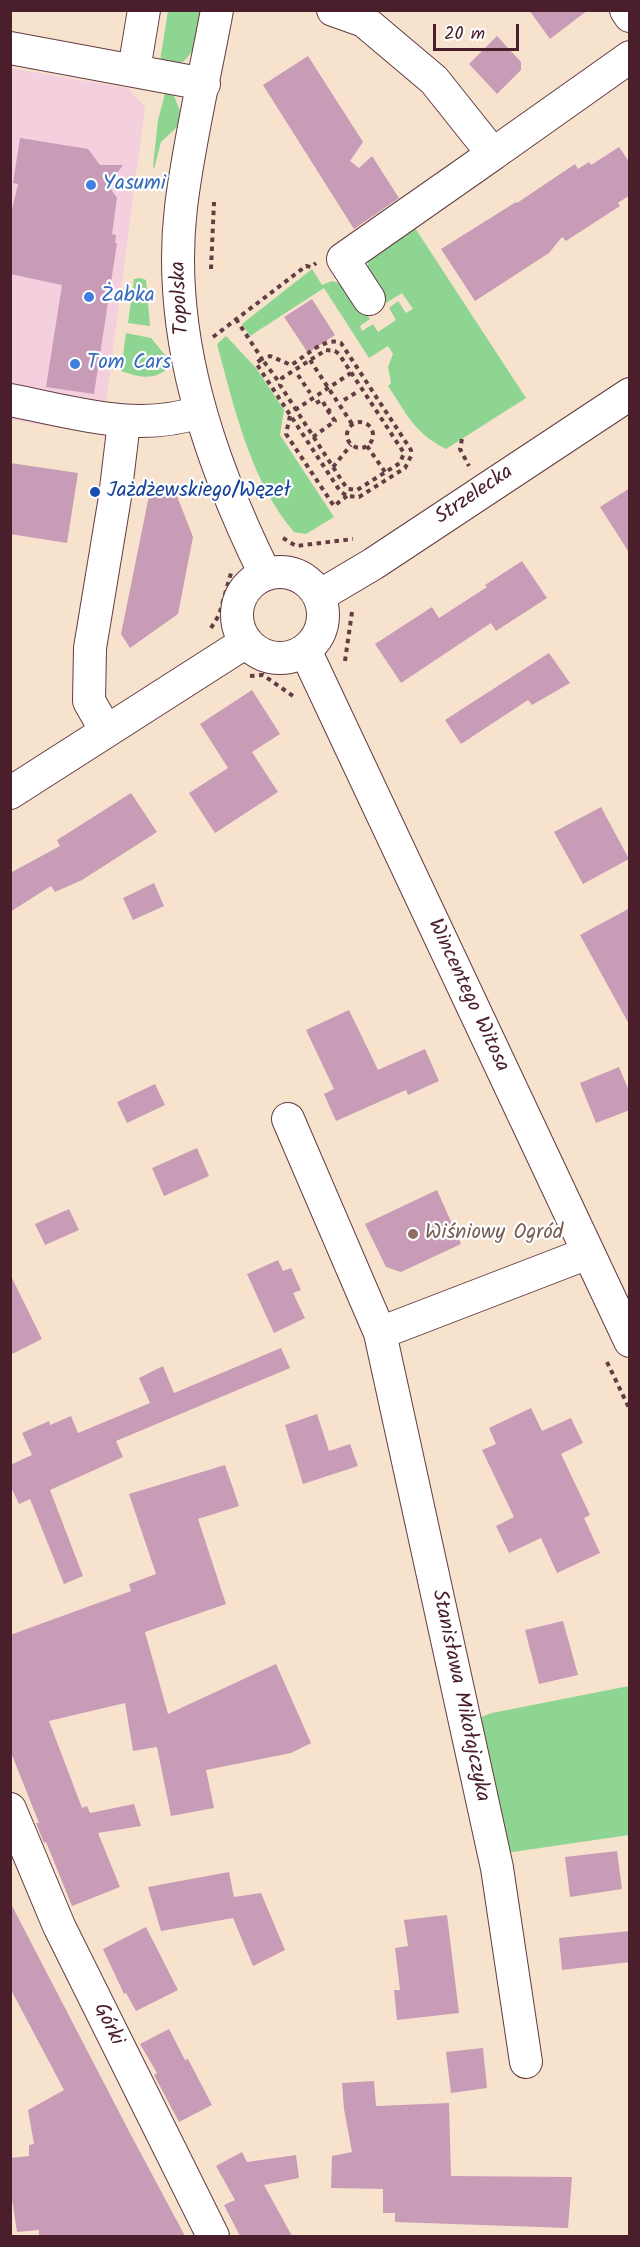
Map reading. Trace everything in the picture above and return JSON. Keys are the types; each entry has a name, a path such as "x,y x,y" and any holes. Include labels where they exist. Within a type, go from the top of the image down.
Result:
{"street":[{"path":"134,70 144,10"},
{"name":"Topolska","path":"217,10 181,208 178,289 183,339 200,412 250,544 265,574"},
{"path":"333,10 364,21 434,80 493,154"},
{"path":"626,10 630,16"},
{"path":"10,48 204,84"},
{"path":"369,299 343,259 630,57"},
{"name":"Strzelecka","path":"319,596 374,564 630,394"},
{"path":"10,400 124,422 182,418 200,412"},
{"path":"106,731 89,701 90,648 115,497 124,422"},
{"path":"277,571 290,572 302,577 312,585 319,596 324,620 317,637 305,650 293,656 280,658 256,651 246,642 239,630 238,603 253,580 265,574 277,571"},
{"path":"10,793 246,642"},
{"name":"Wincentego Witosa","path":"305,650 306,689 588,1252 617,1349"},
{"name":"Stanisława Mikołajczyka","path":"288,1119 380,1333 497,1868 526,2062"},
{"path":"380,1333 588,1252"},
{"name":"Górki","path":"10,1809 59,1926 213,2236"}],"path":[{"path":"211,272 215,191"},
{"path":"208,329 208,341 306,266"},
{"path":"236,319 348,489 357,490 400,463 404,453 335,351 326,350 279,382"},
{"path":"334,340 341,343 411,450 411,456 405,468 359,497 347,496 340,491 256,363 262,359 270,356 291,365 327,342 334,340"},
{"path":"310,360 352,424"},
{"path":"295,410 351,373"},
{"path":"298,375 310,393"},
{"path":"344,400 357,392"},
{"path":"313,437 335,421 330,409 322,400 316,403"},
{"path":"290,415 286,434 334,506 347,496"},
{"path":"363,422 371,427 372,439 367,446 359,448 348,442 346,433 352,424 363,422"},
{"path":"462,439 460,449 469,466"},
{"path":"333,467 351,445"},
{"path":"367,446 385,472"},
{"path":"281,535 284,541 296,546 359,539 374,564"},
{"path":"209,666 193,643 211,628 219,615 231,574 230,564"},
{"path":"298,706 306,689 343,671 352,609"},
{"path":"241,677 263,675 306,689"},
{"path":"617,1349 630,1410"}],"shaded area":[{"path":"10,68 128,88 145,107 102,434 11,420"}],"green space":[{"path":"168,11 202,11 194,48 179,64 160,61"},
{"path":"166,90 174,96 180,111 177,127 161,142 154,169 158,120"},
{"path":"415,228 526,398 446,449 419,429 388,386 391,383 388,367 393,354 388,346 369,358 324,288 250,336 242,324 312,269 322,285 332,281 343,284 341,286 352,302 356,299 370,319 360,326 362,331 373,324 378,332 396,320 389,308 398,301 406,313 413,309 402,293 386,303 367,274 369,257"},
{"path":"134,279 146,280 150,326 128,323"},
{"path":"126,333 151,338 170,361 171,366 159,374 148,377 121,371"},
{"path":"226,336 256,368 284,410 280,435 334,517 306,534 294,532 279,512 255,467 237,418 217,344"},
{"path":"629,1686 629,1835 499,1854 467,1722 492,1713"}],"building":[{"path":"529,10 588,10 550,39"},
{"path":"497,36 521,62 521,70 497,94 469,64"},
{"path":"308,56 363,142 350,161 359,168 372,156 399,198 354,229 263,85"},
{"path":"20,138 88,149 100,165 123,165 108,185 117,198 112,234 116,235 115,243 117,243 94,394 46,387 62,285 10,274 10,218 18,184 13,183"},
{"path":"619,147 630,163 630,195 618,203 620,206 566,241 562,237 549,253 475,301 441,249 517,203 575,164 578,169 589,162 591,165"},
{"path":"312,299 335,335 308,353 284,317"},
{"path":"10,463 78,473 67,543 10,534"},
{"path":"151,486 175,491 193,537 178,614 130,648 121,634"},
{"path":"630,488 630,554 600,507"},
{"path":"522,561 547,598 496,631 491,623 401,683 375,644 432,607 439,618"},
{"path":"549,653 570,683 532,705 528,700 461,744 445,720"},
{"path":"252,690 280,734 252,752 278,792 215,833 189,793 228,768 200,724"},
{"path":"131,793 157,832 82,880 55,892 51,886 10,912 10,873 60,846 57,840"},
{"path":"601,807 629,859 583,884 554,832"},
{"path":"154,883 164,906 133,920 123,898"},
{"path":"630,908 630,1026 580,935"},
{"path":"349,1010 378,1070 425,1049 439,1081 408,1095 406,1090 336,1121 324,1094 334,1089 306,1030"},
{"path":"619,1067 630,1093 630,1110 596,1123 580,1083"},
{"path":"155,1084 165,1105 127,1123 117,1102"},
{"path":"197,1148 209,1176 164,1196 152,1168"},
{"name":"Wiśniowy Ogród","path":"437,1190 461,1244 401,1272 386,1267 365,1224"},
{"path":"69,1209 79,1230 45,1245 35,1224"},
{"path":"278,1260 283,1271 291,1268 301,1290 293,1293 305,1318 274,1333 247,1274"},
{"path":"10,1274 42,1339 10,1355"},
{"path":"281,1348 290,1368 116,1441 123,1457 50,1490 83,1576 64,1584 30,1499 19,1504 10,1485 10,1465 32,1455 22,1433 49,1421 50,1425 71,1416 78,1433 150,1403 139,1378 163,1366 174,1393"},
{"path":"531,1408 542,1431 571,1418 583,1443 561,1454 590,1515 584,1518 600,1553 557,1573 541,1538 509,1553 496,1526 514,1517 482,1450 496,1444 489,1428"},
{"path":"317,1414 329,1451 350,1444 358,1466 303,1484 285,1425"},
{"path":"225,1465 239,1506 198,1519 226,1604 145,1632 168,1714 276,1664 311,1743 291,1753 206,1770 214,1808 171,1816 157,1747 133,1751 125,1703 49,1721 82,1808 87,1806 90,1813 134,1804 141,1826 98,1833 120,1887 72,1906 36,1823 39,1823 10,1750 10,1635 131,1591 129,1584 156,1574 129,1494"},
{"path":"563,1621 578,1675 539,1684 525,1630"},
{"path":"617,1851 622,1889 570,1897 565,1857"},
{"path":"229,1872 234,1897 261,1893 285,1950 253,1966 233,1918 161,1931 148,1887"},
{"path":"10,1902 185,2236 39,2236 39,2230 17,2232 10,2186 10,2158 29,2156 29,2145 34,2144 28,2110 64,2090 10,1988"},
{"path":"447,1915 459,2013 397,2020 394,1990 400,1990 395,1948 408,1946 404,1920"},
{"path":"146,1927 178,1990 136,2011 126,1993 124,1994 103,1949"},
{"path":"630,1931 630,1962 562,1970 559,1938"},
{"path":"169,2029 212,2105 179,2122 154,2075 157,2073 140,2044"},
{"path":"483,2048 487,2088 451,2093 446,2052"},
{"path":"374,2081 376,2106 449,2103 451,2176 572,2177 568,2228 395,2222 395,2213 383,2213 383,2189 331,2188 332,2156 352,2152 342,2083"},
{"path":"242,2152 247,2162 296,2155 299,2178 264,2185 292,2236 240,2236 224,2205 235,2200 216,2166"}],"place":[{"name":"Yasumi","path":"91,185"},
{"name":"Żabka","path":"89,297"},
{"name":"Tom Cars","path":"75,364"},
{"name":"Jażdżewskiego/Węzeł","path":"95,492"},
{"name":"Wiśniowy Ogród","path":"413,1234"}]}
